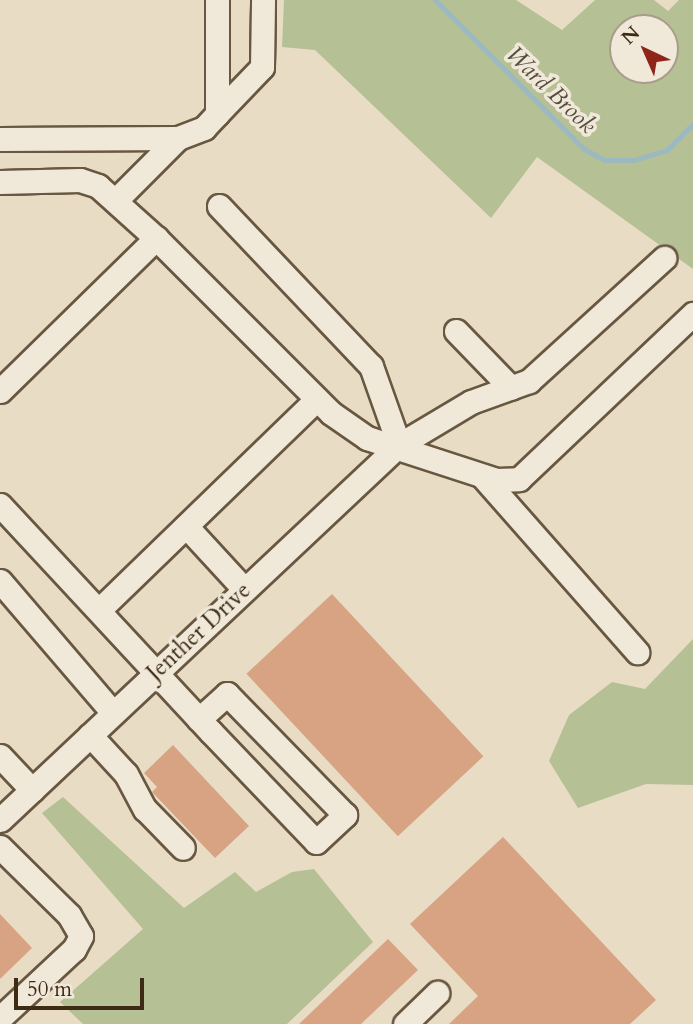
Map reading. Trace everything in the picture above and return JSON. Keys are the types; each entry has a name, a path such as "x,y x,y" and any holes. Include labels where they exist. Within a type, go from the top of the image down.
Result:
{"street":[{"path":"217,0 218,114"},
{"path":"0,139 178,138 204,128 262,67 263,0"},
{"path":"117,199 178,138"},
{"path":"0,182 80,180 117,199 317,399 368,438 399,445 496,480 519,479 693,314"},
{"path":"219,206 371,366 399,445"},
{"path":"0,391 156,238"},
{"name":"Jenther Drive","path":"0,820 399,445 471,402 529,382 664,258"},
{"path":"456,331 511,388"},
{"path":"99,610 317,399"},
{"path":"482,476 637,652"},
{"path":"0,505 199,719 316,842 345,815 227,694 199,719"},
{"path":"186,526 244,589"},
{"path":"0,581 113,713"},
{"path":"90,735 126,774 145,808 183,848"},
{"path":"0,756 32,790"},
{"path":"0,847 69,915 81,936 74,949 0,1018"},
{"path":"405,1024 437,993"}],"green space":[{"path":"284,0 516,0 562,30 595,0 654,0 668,11 679,0 693,0 693,269 537,157 491,218 315,50 282,47"},
{"path":"693,639 693,785 646,784 578,808 549,761 569,715 612,682 645,689"},
{"path":"63,797 184,908 235,872 256,892 292,872 314,869 373,942 287,1024 83,1024 60,1002 143,929 42,813"}],"building":[{"path":"332,594 483,756 398,836 246,674"},
{"path":"173,745 249,826 215,858 152,792 157,787 144,773"},
{"path":"503,837 656,1000 630,1024 449,1024 478,996 410,924"},
{"path":"0,914 32,948 0,979"},
{"path":"388,939 418,970 361,1024 299,1024"}],"waterway":[{"name":"Ward Brook","path":"435,0 584,149 605,160 634,160 667,150 693,124"}]}
